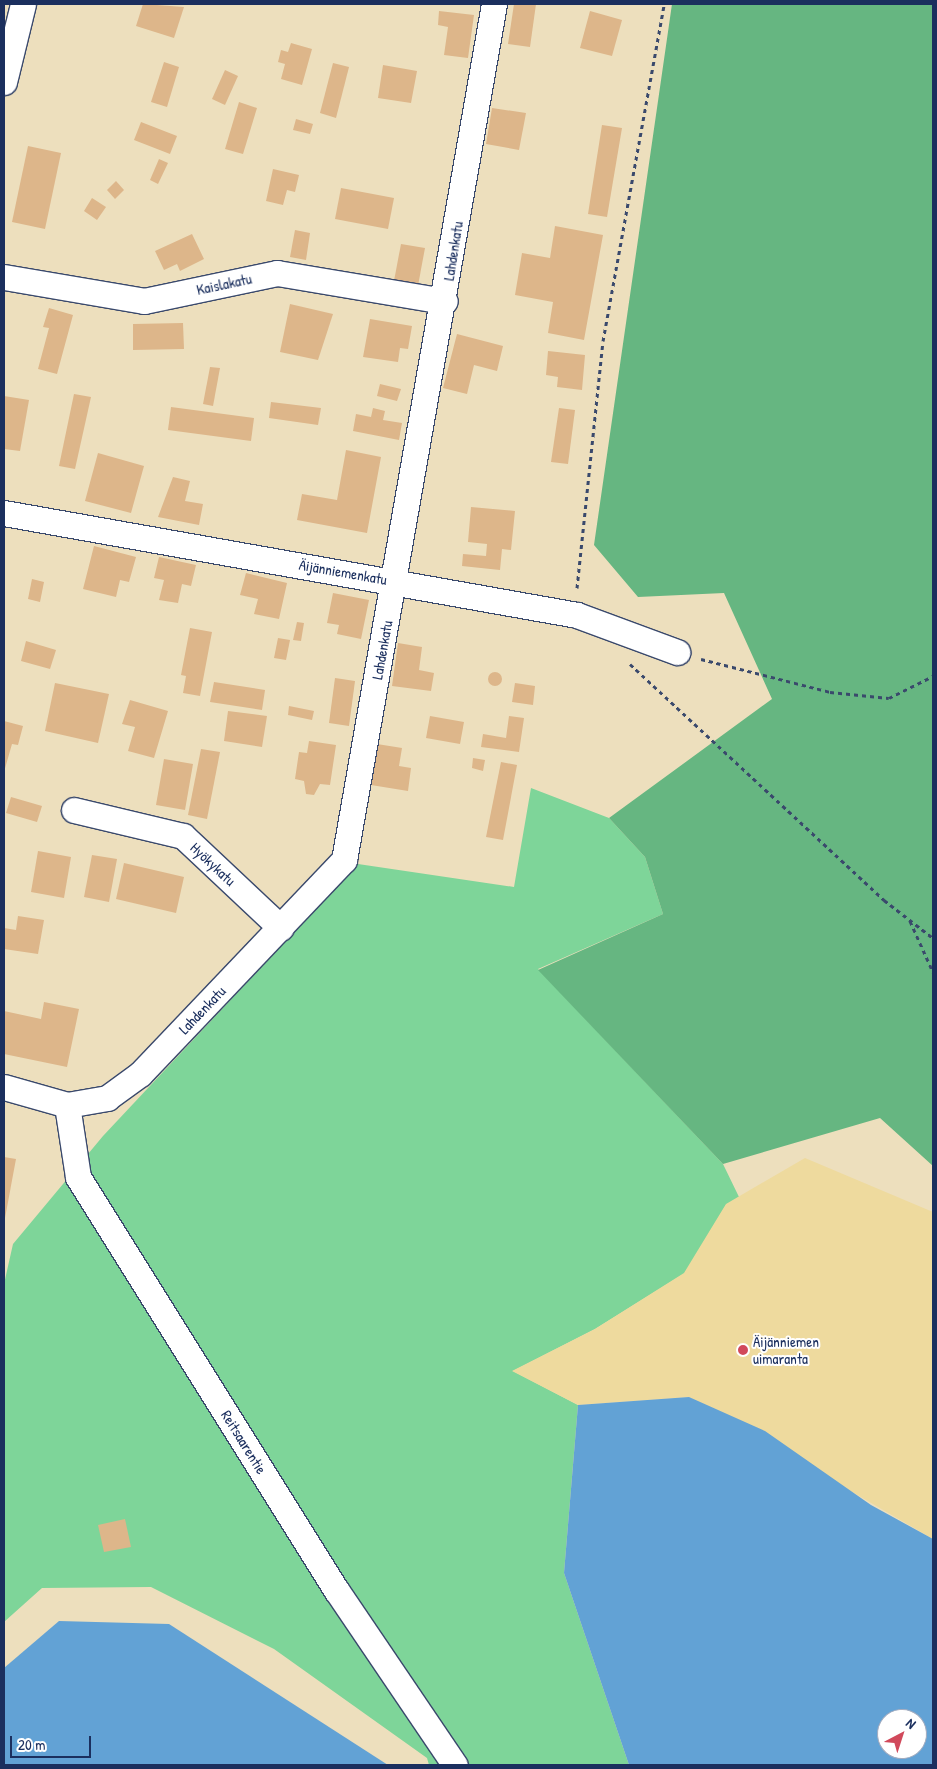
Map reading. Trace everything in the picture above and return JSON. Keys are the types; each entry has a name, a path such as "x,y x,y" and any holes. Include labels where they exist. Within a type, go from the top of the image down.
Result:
{"street":[{"path":"4,82 23,4"},
{"name":"Lahdenkatu","path":"4,1087 66,1105 108,1098 140,1074 344,860 445,302 494,4"},
{"name":"Kaislakatu","path":"4,277 144,301 277,274 445,302"},
{"name":"Äijänniemenkatu","path":"4,513 395,581 577,615 677,652"},
{"name":"Hyökykatu","path":"74,810 183,836 281,928"},
{"name":"Reitsaarentie","path":"66,1105 78,1177 337,1591 455,1765"}],"path":[{"path":"577,615 578,574 603,341 664,4"},
{"path":"677,652 830,692 889,698 933,676"},
{"path":"621,656 884,900 933,938"},
{"path":"910,920 933,972"}],"green space":[{"path":"672,4 933,4 933,1166 880,1118 723,1164 538,970 663,914 645,857 609,818 772,699 724,593 638,597 594,545"},
{"path":"531,788 609,818 645,857 663,914 538,969 723,1164 739,1197 726,1205 685,1273 595,1329 513,1371 578,1405 564,1573 629,1765 429,1765 427,1758 274,1649 151,1587 42,1588 4,1622 4,1284 13,1244 103,1136 358,864 514,887"}],"sand":[{"name":"Äijänniemen uimaranta","path":"805,1158 933,1212 933,1539 689,1397 578,1405 512,1371 595,1329 684,1273 726,1204"}],"water":[{"path":"689,1397 765,1431 871,1505 933,1539 933,1765 629,1765 564,1573 578,1405"},
{"path":"59,1621 169,1624 388,1765 4,1765 4,1668"}],"building":[{"path":"143,4 184,7 174,38 136,26"},
{"path":"514,4 536,4 530,47 508,44"},
{"path":"439,11 474,15 468,58 444,55 448,27 438,25"},
{"path":"590,11 622,20 612,56 580,48"},
{"path":"291,43 312,49 302,85 281,79 285,64 278,62 281,50 288,52"},
{"path":"164,62 179,67 167,107 151,102"},
{"path":"333,63 349,67 336,118 320,113"},
{"path":"383,65 417,71 411,103 378,98"},
{"path":"225,70 238,76 225,105 212,99"},
{"path":"239,102 257,108 243,154 225,149"},
{"path":"492,108 526,113 519,150 486,144"},
{"path":"296,119 313,124 310,134 293,130"},
{"path":"141,122 177,136 170,154 134,140"},
{"path":"602,125 622,128 607,217 588,214"},
{"path":"28,146 61,153 45,229 12,222"},
{"path":"159,159 168,163 158,184 150,180"},
{"path":"273,169 299,175 295,192 287,190 283,205 266,201"},
{"path":"116,181 124,190 115,199 107,190"},
{"path":"341,188 394,198 388,229 335,219"},
{"path":"92,198 106,207 97,220 84,211"},
{"path":"555,226 603,235 584,340 548,333 553,302 515,295 522,253 550,258"},
{"path":"295,230 310,233 306,260 290,257"},
{"path":"192,234 204,259 180,271 177,264 164,270 155,251"},
{"path":"401,244 425,248 417,291 393,286"},
{"path":"290,304 333,314 318,360 280,352"},
{"path":"49,308 73,315 57,374 38,369 49,328 43,327"},
{"path":"370,319 412,326 408,349 400,348 398,362 363,357"},
{"path":"183,323 184,349 133,350 133,324"},
{"path":"457,334 503,346 497,371 474,365 467,394 443,388"},
{"path":"548,351 585,355 582,390 557,387 558,377 546,375"},
{"path":"210,367 220,368 213,406 203,404"},
{"path":"380,384 401,389 397,401 377,396"},
{"path":"74,394 91,397 75,469 59,466"},
{"path":"4,396 29,400 20,451 4,449"},
{"path":"271,402 321,408 318,425 269,418"},
{"path":"171,407 254,418 251,441 168,430"},
{"path":"373,408 385,411 383,420 402,423 399,440 353,431 356,414 371,417"},
{"path":"559,408 575,410 568,464 551,462"},
{"path":"346,450 381,457 367,533 297,520 302,494 337,500"},
{"path":"98,453 144,466 131,513 85,501"},
{"path":"173,477 190,481 185,501 203,504 199,525 158,517"},
{"path":"471,507 515,511 511,550 502,549 500,570 462,566 463,554 486,556 487,544 468,542"},
{"path":"94,546 136,557 129,582 120,580 116,597 83,589"},
{"path":"159,557 196,565 191,586 182,584 178,603 159,600 164,580 154,578"},
{"path":"246,573 287,583 279,619 254,614 258,599 240,595"},
{"path":"32,579 44,582 40,602 28,599"},
{"path":"333,593 369,600 361,639 337,634 339,625 327,623"},
{"path":"297,622 304,623 301,641 293,640"},
{"path":"190,628 212,632 200,696 183,693 186,676 181,675"},
{"path":"278,638 290,640 286,660 274,658"},
{"path":"26,641 56,650 50,669 21,661"},
{"path":"398,643 422,647 419,670 434,673 431,691 392,686"},
{"path":"492,672 498,672 502,679 498,686 492,686 488,682 488,676"},
{"path":"335,678 355,681 349,726 329,723"},
{"path":"214,682 265,690 262,710 210,702"},
{"path":"55,683 109,694 98,743 45,731"},
{"path":"515,683 535,686 533,705 512,702"},
{"path":"130,700 168,711 154,758 128,751 135,727 122,724"},
{"path":"289,706 314,711 312,720 288,715"},
{"path":"228,711 267,716 262,747 224,741"},
{"path":"430,716 464,722 460,744 426,738"},
{"path":"509,716 524,718 519,752 481,747 483,734 506,738"},
{"path":"4,721 23,726 18,745 12,744 4,772"},
{"path":"309,741 336,745 330,785 320,784 314,795 306,794 304,781 295,779 299,752 307,753"},
{"path":"377,744 402,748 399,766 411,768 408,791 371,785"},
{"path":"201,749 220,752 207,819 188,815"},
{"path":"473,758 485,760 483,771 472,768"},
{"path":"164,759 193,764 185,810 156,805"},
{"path":"501,762 517,765 503,840 486,837"},
{"path":"11,797 42,806 37,822 6,813"},
{"path":"38,851 71,857 64,898 31,892"},
{"path":"92,855 117,859 109,902 84,897"},
{"path":"124,863 184,877 176,913 116,899"},
{"path":"18,916 44,920 38,954 4,949 4,928 16,930"},
{"path":"44,1002 79,1009 67,1067 4,1054 4,1011 41,1019"},
{"path":"4,1157 16,1159 5,1218 4,1218"},
{"path":"125,1519 131,1547 104,1552 98,1525"}],"place":[{"name":"Äijänniemen uimaranta","path":"743,1350"}]}
